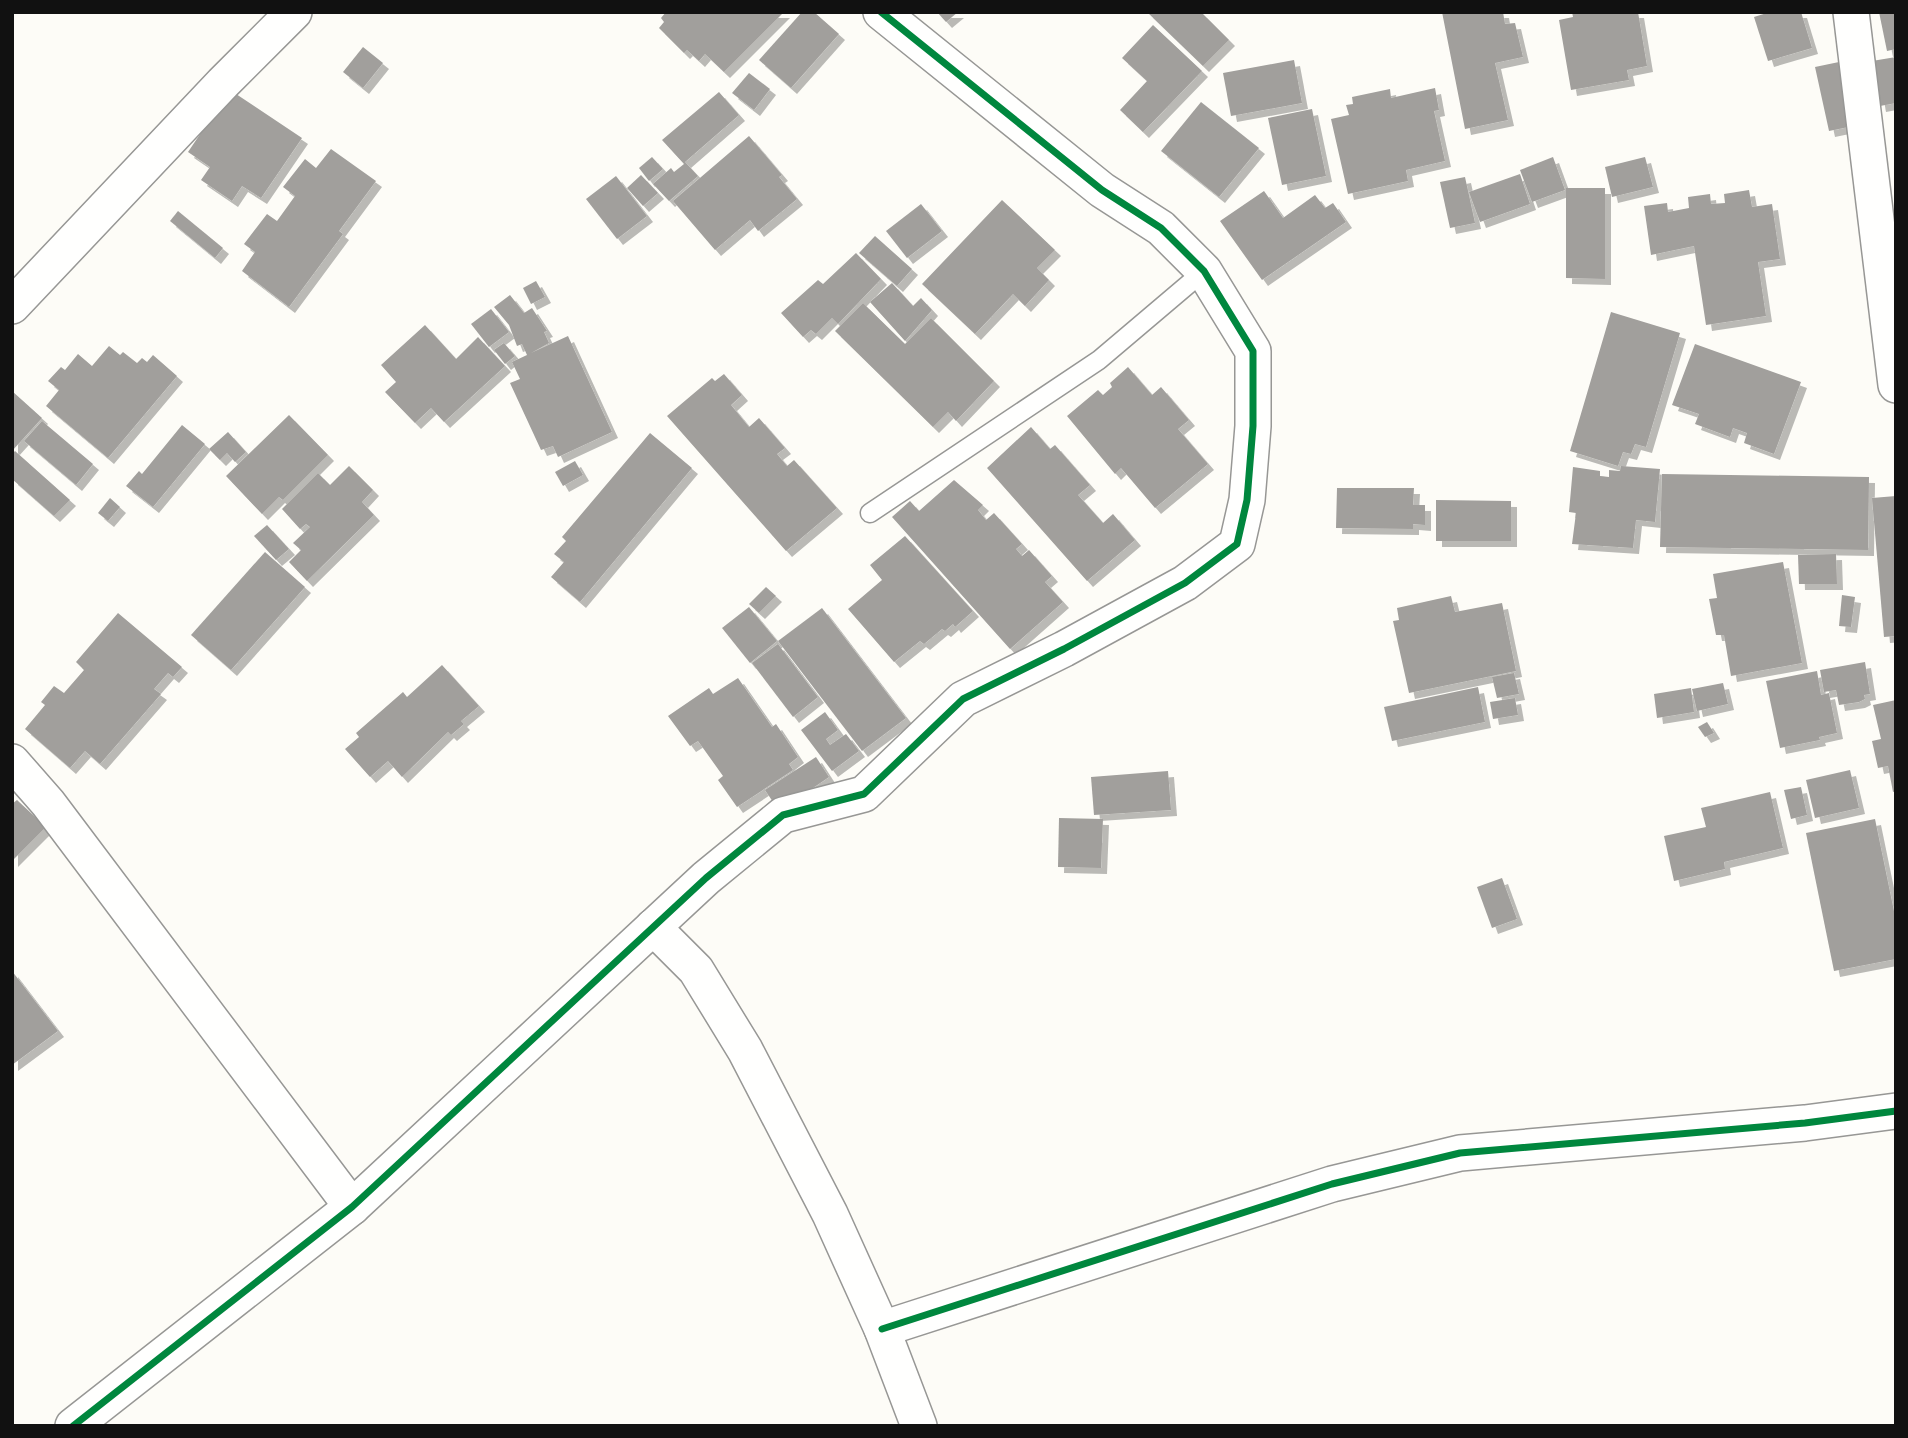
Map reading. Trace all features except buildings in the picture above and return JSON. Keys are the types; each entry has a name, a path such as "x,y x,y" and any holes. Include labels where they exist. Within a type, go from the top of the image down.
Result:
{"street":[{"path":"12,306 294,12"},
{"path":"73,1426 352,1207 653,927 783,815 864,794 962,699 1064,649 1173,590 1237,544 1247,500 1253,426 1253,351 1204,271 1161,228 1102,190 881,12"},
{"path":"1851,12 1896,385"},
{"path":"12,762 48,803 352,1207"},
{"path":"653,927 696,970 745,1050 830,1214 882,1329 919,1426"},
{"path":"882,1329 1332,1184 1460,1153 1805,1124 1896,1111"}],"lane":[{"path":"870,513 1099,360 1204,271"}],"cycle path":[{"path":"73,1426 352,1207 706,878 783,815 864,794 963,699 1064,649 1185,583 1237,544 1247,500 1253,426 1253,351 1204,271 1161,228 1102,190 881,12"},
{"path":"882,1329 1332,1184 1460,1153 1805,1123 1896,1111"}]}
